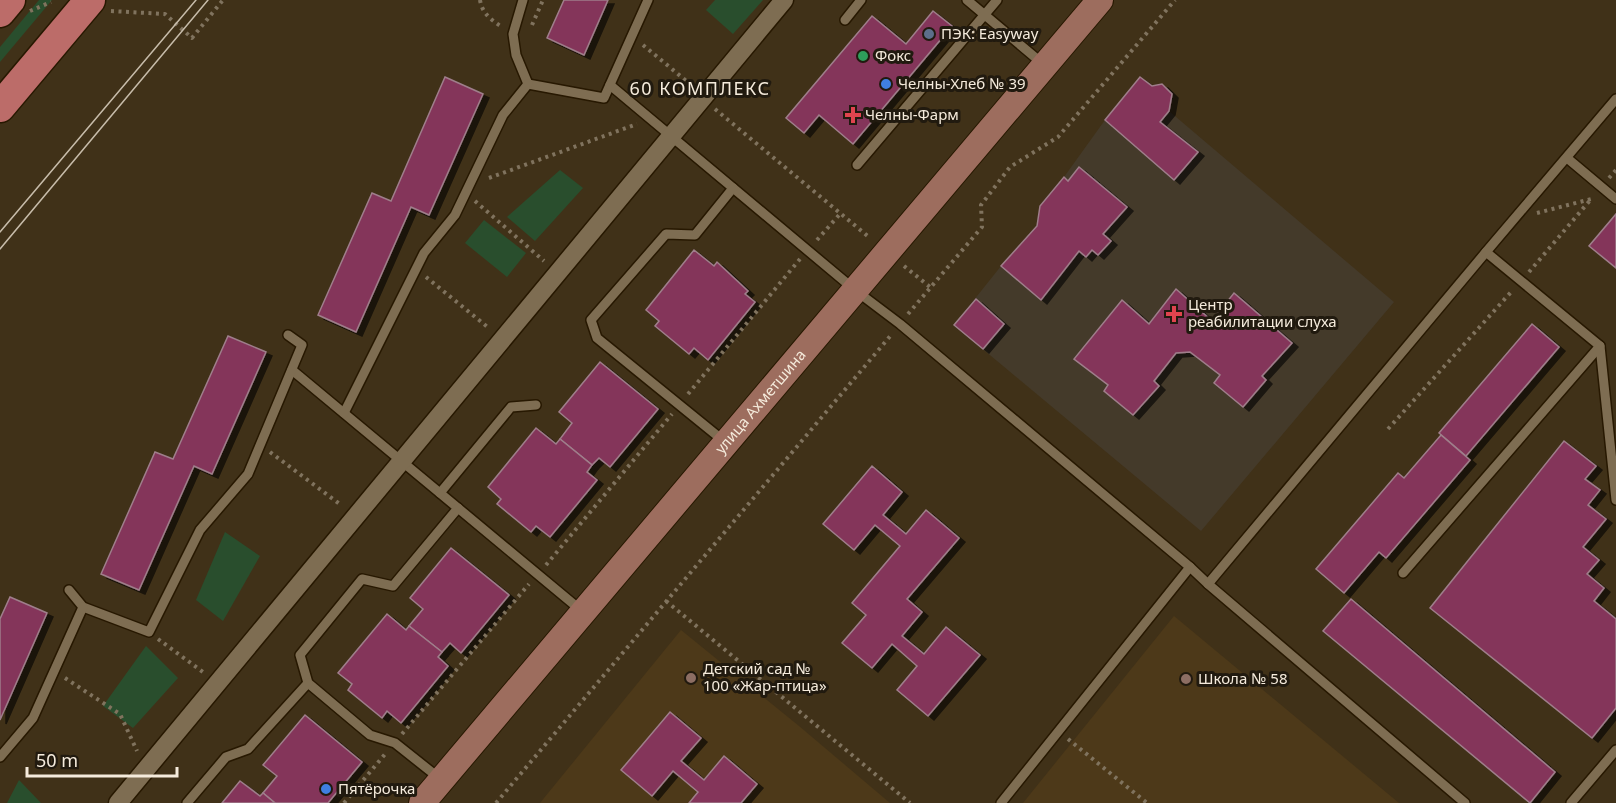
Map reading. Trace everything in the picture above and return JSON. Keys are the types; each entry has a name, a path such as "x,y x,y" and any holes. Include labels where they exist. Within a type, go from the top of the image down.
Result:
{"main road":[{"path":"0,12 20,6"},
{"path":"0,107 96,6"}],"street":[{"path":"118,803 784,0"},
{"name":"улица Ахметшина","path":"422,803 1100,0"}],"lane":[{"path":"524,0 513,34 516,55 528,84"},
{"path":"528,84 604,98 648,0"},
{"path":"845,20 861,0"},
{"path":"967,0 1045,66"},
{"path":"857,165 997,0"},
{"path":"344,413 424,254 455,215 503,115 528,84"},
{"path":"610,85 1190,567 1465,803"},
{"path":"1208,584 1616,99"},
{"path":"1567,158 1616,199"},
{"path":"726,442 597,338 591,320 666,234 695,235 733,188"},
{"path":"1486,252 1599,346 1616,500"},
{"path":"69,590 83,607 149,632 200,530 248,474 302,345 288,335"},
{"path":"1403,573 1599,346"},
{"path":"292,370 583,612"},
{"path":"440,493 511,407 536,405"},
{"path":"441,780 395,743 370,735 308,683 300,655 362,579 393,586 458,508"},
{"path":"1001,803 1190,567"},
{"path":"0,758 33,718 83,607"},
{"path":"187,803 226,757 248,749 308,683"},
{"path":"1570,803 1616,750"}],"path":[{"path":"96,6 165,14 192,38 223,0"},
{"path":"480,0 481,9 491,20 513,34"},
{"path":"496,803 982,227 981,205 1010,167 1058,137 1174,0"},
{"path":"528,34 541,1"},
{"path":"20,6 51,2"},
{"path":"632,35 840,214 930,287"},
{"path":"558,273 467,189 650,119"},
{"path":"1388,429 1521,281 1616,170"},
{"path":"1516,218 1592,199"},
{"path":"344,803 840,214"},
{"path":"417,269 503,339"},
{"path":"260,445 356,517"},
{"path":"666,601 910,803"},
{"path":"149,632 218,683"},
{"path":"54,671 120,714 146,770"},
{"path":"1058,731 1147,803"}],"shaded area":[{"name":"Центр реабилитации слуха","path":"1140,77 1152,86 1162,84 1172,94 1169,111 1394,302 1201,531 954,325 1001,266 1037,226 1040,206"},
{"name":"Школа № 58","path":"1174,616 1399,803 1023,803"},
{"name":"Детский сад № 100 «Жар-птица»","path":"681,630 799,726 890,803 540,803"}],"green space":[{"path":"39,0 52,0 0,62 0,47"},
{"path":"715,0 763,0 733,34 706,10"},
{"path":"560,170 583,188 535,241 507,217"},
{"path":"484,220 526,253 507,277 465,243"},
{"path":"225,532 260,556 223,621 196,600"},
{"path":"146,646 178,678 133,728 103,706"},
{"path":"19,780 41,803 7,803"}],"building":[{"path":"564,0 608,0 584,55 547,38"},
{"name":"Фокс","path":"933,11 952,26 853,144 819,115 804,133 786,118 872,16 906,44"},
{"path":"445,77 483,94 429,215 411,207 356,332 318,315 372,193 391,201"},
{"path":"1140,77 1152,86 1162,84 1172,94 1169,111 1160,122 1198,152 1174,180 1105,120"},
{"path":"1079,167 1127,207 1103,234 1111,241 1098,255 1092,250 1086,257 1079,251 1041,300 1001,266 1037,226 1040,206 1064,177 1068,181"},
{"path":"1616,214 1616,268 1589,246"},
{"path":"694,250 714,266 717,262 748,291 745,294 755,302 708,360 694,348 689,354 655,326 659,321 646,310"},
{"path":"1176,289 1212,321 1234,293 1292,343 1262,376 1266,380 1243,407 1214,383 1220,375 1190,352 1176,353 1154,381 1159,386 1133,415 1104,391 1108,385 1074,359 1122,300 1149,324"},
{"path":"976,299 1004,324 983,349 954,325"},
{"path":"1532,324 1559,347 1466,456 1439,433"},
{"path":"228,336 266,352 212,474 194,466 139,590 101,574 155,452 173,459"},
{"path":"600,362 658,409 610,467 599,458 592,465 560,439 572,423 559,412"},
{"path":"536,428 556,444 560,439 592,465 587,472 597,480 550,537 536,526 531,532 497,504 501,499 488,487"},
{"path":"1441,435 1470,460 1386,558 1379,552 1344,593 1316,569 1398,473 1404,478"},
{"path":"1564,441 1596,466 1585,479 1600,490 1588,505 1606,519 1583,547 1599,560 1587,574 1604,588 1594,601 1616,619 1616,708 1592,738 1430,608"},
{"path":"872,466 902,492 883,515 906,534 926,510 959,538 907,599 922,612 902,636 924,654 946,627 980,655 928,716 897,690 917,666 892,644 872,668 842,643 866,615 852,603 900,546 875,525 854,550 823,524"},
{"path":"451,548 509,595 461,653 450,643 442,652 409,626 423,609 410,598"},
{"path":"10,597 47,613 0,720 0,619"},
{"path":"1351,599 1555,772 1530,803 1323,631"},
{"path":"387,614 406,630 409,626 442,652 438,657 448,666 401,723 387,711 382,718 348,690 352,684 338,673"},
{"path":"670,712 701,738 681,761 704,780 724,756 757,784 741,803 689,803 698,792 673,771 652,796 621,770"},
{"path":"305,715 362,762 328,803 275,803 263,793 277,776 263,765"},
{"path":"240,781 260,796 263,793 275,803 222,803"}],"tram line":[{"path":"0,232 196,0"},
{"path":"0,249 208,0"}],"place":[{"name":"ПЭК: Easyway","path":"929,34"},
{"name":"Фокс","path":"863,56"},
{"name":"Челны-Хлеб № 39","path":"886,84"},
{"name":"Челны-Фарм","path":"853,115"},
{"name":"Центр реабилитации слуха","path":"1174,314"},
{"name":"Детский сад № 100 «Жар-птица»","path":"691,678"},
{"name":"Школа № 58","path":"1186,679"},
{"name":"Пятёрочка","path":"326,789"}],"district":[{"name":"60 КОМПЛЕКС","path":"700,89"}]}
